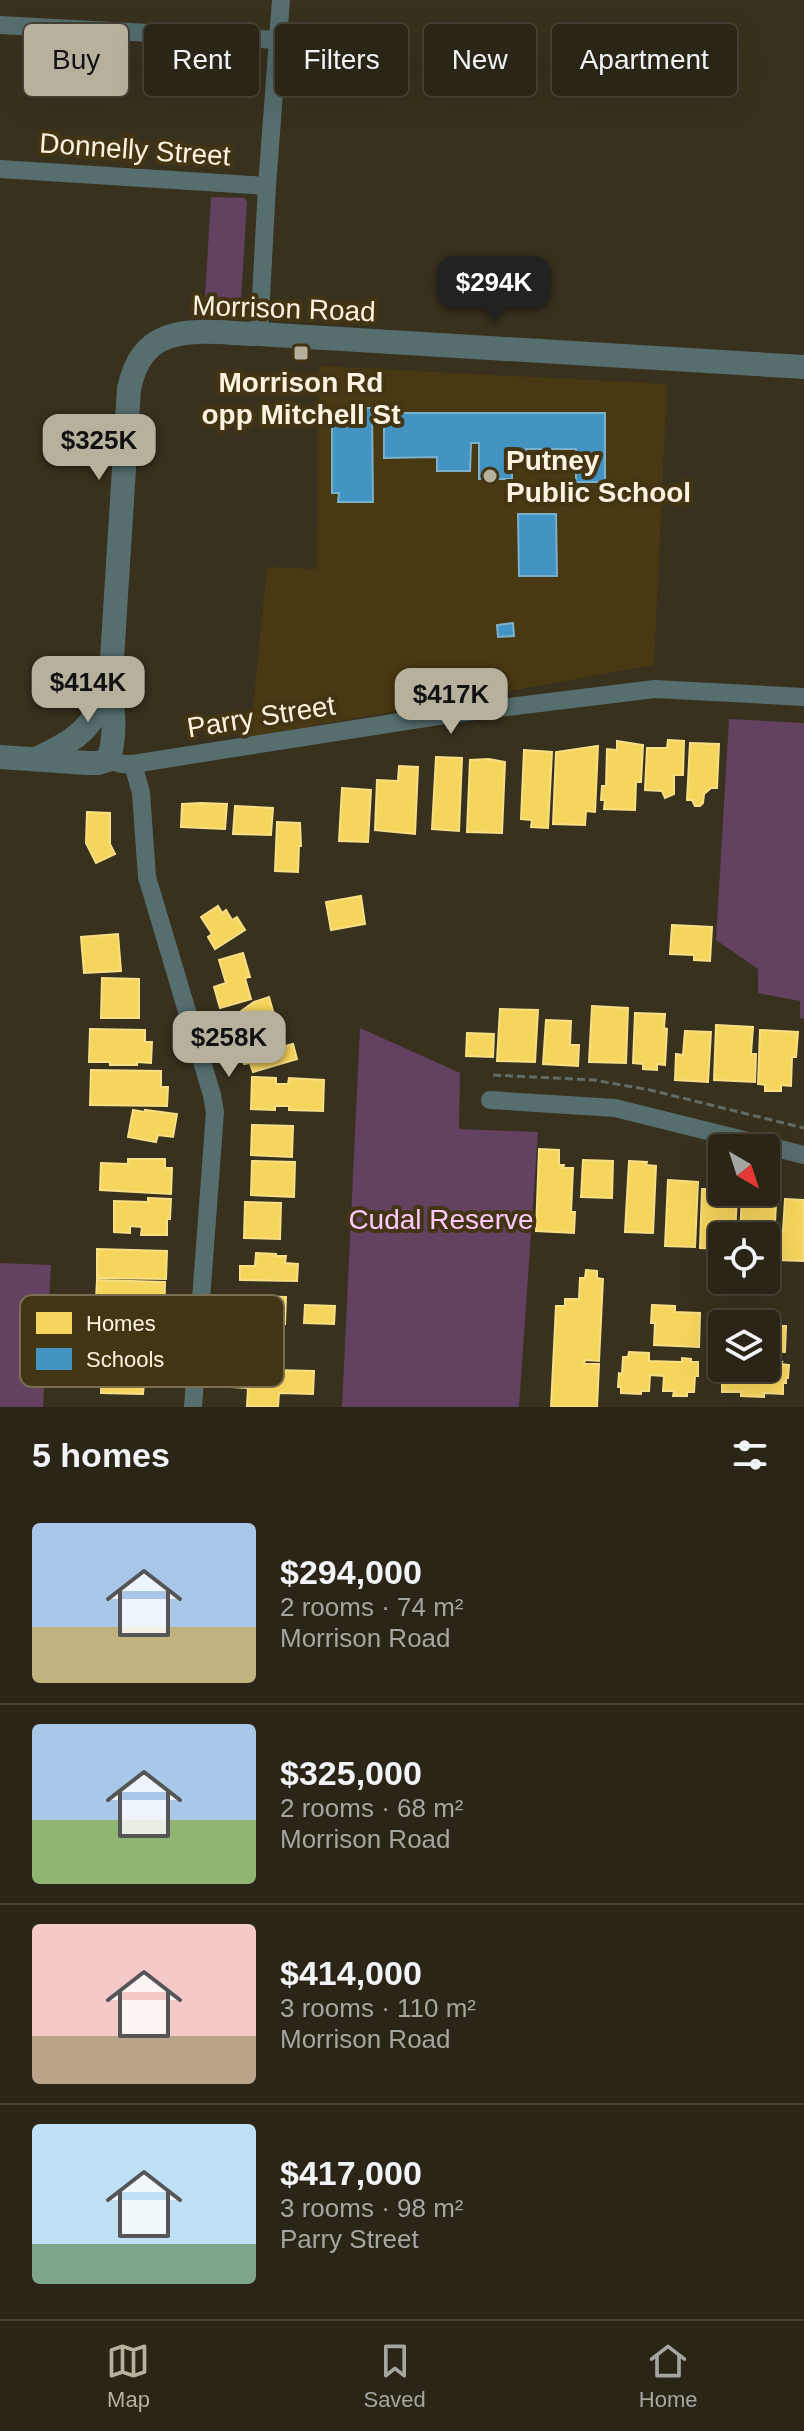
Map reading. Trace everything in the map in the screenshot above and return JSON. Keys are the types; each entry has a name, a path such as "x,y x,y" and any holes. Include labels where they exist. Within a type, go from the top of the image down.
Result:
{"street":[{"path":"280,24 281,0"},
{"path":"0,25 275,40"},
{"path":"259,334 275,89"},
{"name":"Donnelly Street","path":"0,169 267,186"},
{"name":"Morrison Road","path":"108,760 112,750 110,691 131,374 146,349 161,339 182,332 259,334 804,367"},
{"name":"Parry Street","path":"108,760 133,764 451,714 655,689 804,697"},
{"path":"35,760 67,744 85,730 110,691"},
{"path":"0,757 98,763 108,760"},
{"path":"133,764 141,793 147,877 214,1103 202,1295"},
{"path":"490,1100 615,1108 804,1155"},
{"path":"193,1407 195,1387"}],"path":[{"path":"493,1075 594,1080 804,1128"}],"shaded area":[{"name":"Putney Public School","path":"319,366 667,384 654,665 250,737 267,567 317,569"}],"green space":[{"path":"211,197 244,198 247,202 241,300 205,298"},
{"path":"729,719 804,723 804,1019 800,1018 800,1001 758,993 758,969 716,940"},
{"name":"Cudal Reserve","path":"360,1028 460,1073 459,1129 538,1132 519,1407 342,1407"},
{"path":"0,1263 51,1265 49,1295 20,1295 20,1387 44,1387 43,1407 0,1407"}],"building: Homes":[{"path":"668,740 684,741 683,775 674,775 674,794 665,798 662,791 645,790 647,748 667,748"},
{"path":"617,741 643,745 641,782 636,782 635,810 604,809 605,800 601,800 602,786 606,786 607,749 617,750"},
{"path":"690,743 719,744 717,788 711,788 704,794 700,806 687,800"},
{"path":"598,746 595,812 586,811 585,825 553,824 556,752"},
{"path":"524,750 552,752 548,828 531,827 532,820 521,819"},
{"path":"436,757 462,758 459,831 432,829"},
{"path":"470,760 505,762 502,833 467,832"},
{"path":"399,766 418,767 415,834 375,830 377,780 398,781"},
{"path":"342,788 371,790 368,842 339,841"},
{"path":"182,804 227,804 225,829 181,827"},
{"path":"235,806 273,808 271,835 233,834"},
{"path":"87,812 110,813 110,844 115,854 96,863 86,843"},
{"path":"277,822 300,823 298,872 275,871"},
{"path":"361,896 365,924 331,930 326,902"},
{"path":"218,906 222,913 226,910 232,920 237,917 245,930 215,949 208,937 212,934 201,917"},
{"path":"672,925 712,927 710,961 694,960 694,955 670,954"},
{"path":"118,934 121,971 84,973 81,937"},
{"path":"243,953 250,977 245,978 251,999 220,1008 214,987 226,983 219,960"},
{"path":"102,978 139,979 139,1018 101,1018"},
{"path":"269,997 279,1032 239,1044 233,1017 254,1002"},
{"path":"592,1006 628,1008 626,1063 589,1062"},
{"path":"500,1009 538,1010 535,1062 497,1061"},
{"path":"635,1013 665,1014 665,1065 657,1064 657,1070 643,1069 643,1064 633,1063"},
{"path":"546,1020 571,1021 570,1045 579,1045 578,1066 543,1064"},
{"path":"716,1025 753,1027 751,1054 756,1054 755,1082 714,1080"},
{"path":"90,1029 145,1030 145,1042 152,1042 151,1063 110,1065 110,1062 89,1062"},
{"path":"760,1030 798,1032 796,1057 792,1057 791,1086 781,1085 781,1091 765,1091 765,1085 758,1084"},
{"path":"685,1031 711,1032 708,1082 675,1080 676,1054 683,1055"},
{"path":"467,1033 494,1034 493,1057 466,1056"},
{"path":"279,1039 281,1047 293,1044 297,1059 253,1072 250,1063 244,1064 241,1050"},
{"path":"91,1070 161,1071 161,1087 168,1087 167,1106 90,1105"},
{"path":"252,1077 276,1078 276,1084 288,1084 289,1078 324,1080 323,1111 289,1110 289,1106 275,1106 275,1110 251,1109"},
{"path":"133,1110 177,1114 173,1137 158,1135 156,1142 128,1137"},
{"path":"252,1125 293,1126 292,1157 251,1155"},
{"path":"539,1149 559,1150 559,1165 573,1168 571,1212 575,1212 574,1233 536,1231"},
{"path":"128,1159 165,1159 165,1168 172,1168 171,1194 100,1190 101,1163 128,1164"},
{"path":"583,1160 613,1161 612,1198 581,1197"},
{"path":"252,1161 295,1162 294,1197 251,1195"},
{"path":"629,1161 656,1166 653,1233 625,1232"},
{"path":"668,1180 698,1182 695,1247 665,1246"},
{"path":"702,1189 708,1189 708,1206 736,1206 736,1222 708,1222 708,1248 700,1248"},
{"path":"148,1198 171,1199 167,1235 141,1235 142,1227 130,1226 130,1233 114,1232 114,1201 148,1202"},
{"path":"785,1199 804,1200 803,1261 780,1260 780,1231 783,1231"},
{"path":"245,1202 281,1203 280,1239 244,1238"},
{"path":"741,1206 776,1206 775,1222 741,1222"},
{"path":"97,1249 167,1251 166,1279 97,1278"},
{"path":"256,1253 286,1256 285,1263 298,1264 297,1281 240,1280 240,1266 255,1266"},
{"path":"586,1270 597,1271 597,1278 603,1279 599,1361 585,1360 584,1364 599,1364 597,1407 551,1407 556,1306 565,1306 565,1299 579,1299 580,1278 585,1278"},
{"path":"97,1280 165,1282 165,1295 96,1295"},
{"path":"284,1297 286,1297 284,1324"},
{"path":"305,1305 335,1306 334,1324 304,1323"},
{"path":"652,1305 675,1306 675,1312 700,1313 699,1347 654,1345"},
{"path":"780,1326 786,1326 785,1352 780,1352"},
{"path":"629,1352 649,1353 649,1361 682,1362 682,1358 698,1362 694,1392 687,1392 687,1396 673,1396 674,1391 663,1391 664,1376 650,1375 649,1391 641,1391 641,1394 621,1393 619,1373 622,1374 623,1357 628,1357"},
{"path":"780,1362 789,1365 783,1394 764,1393 764,1397 722,1392 722,1382 780,1382"},
{"path":"284,1370 314,1371 313,1394 279,1393 278,1407 247,1406 248,1388 232,1387 284,1387"},
{"path":"101,1387 144,1387 143,1394 101,1393"}],"building: Schools":[{"path":"345,408 372,408 373,502 338,502 339,493 332,493 332,413 346,412"},
{"path":"384,413 605,413 605,482 576,482 576,449 526,449 526,463 512,463 512,479 479,479 479,443 471,443 470,471 437,471 437,457 384,458"},
{"path":"518,514 556,514 557,576 519,576"},
{"path":"513,623 514,636 498,637 497,625"}],"place":[{"name":"Morrison Rd opp Mitchell St","path":"301,353"},
{"name":"Putney Public School","path":"490,476"}]}
